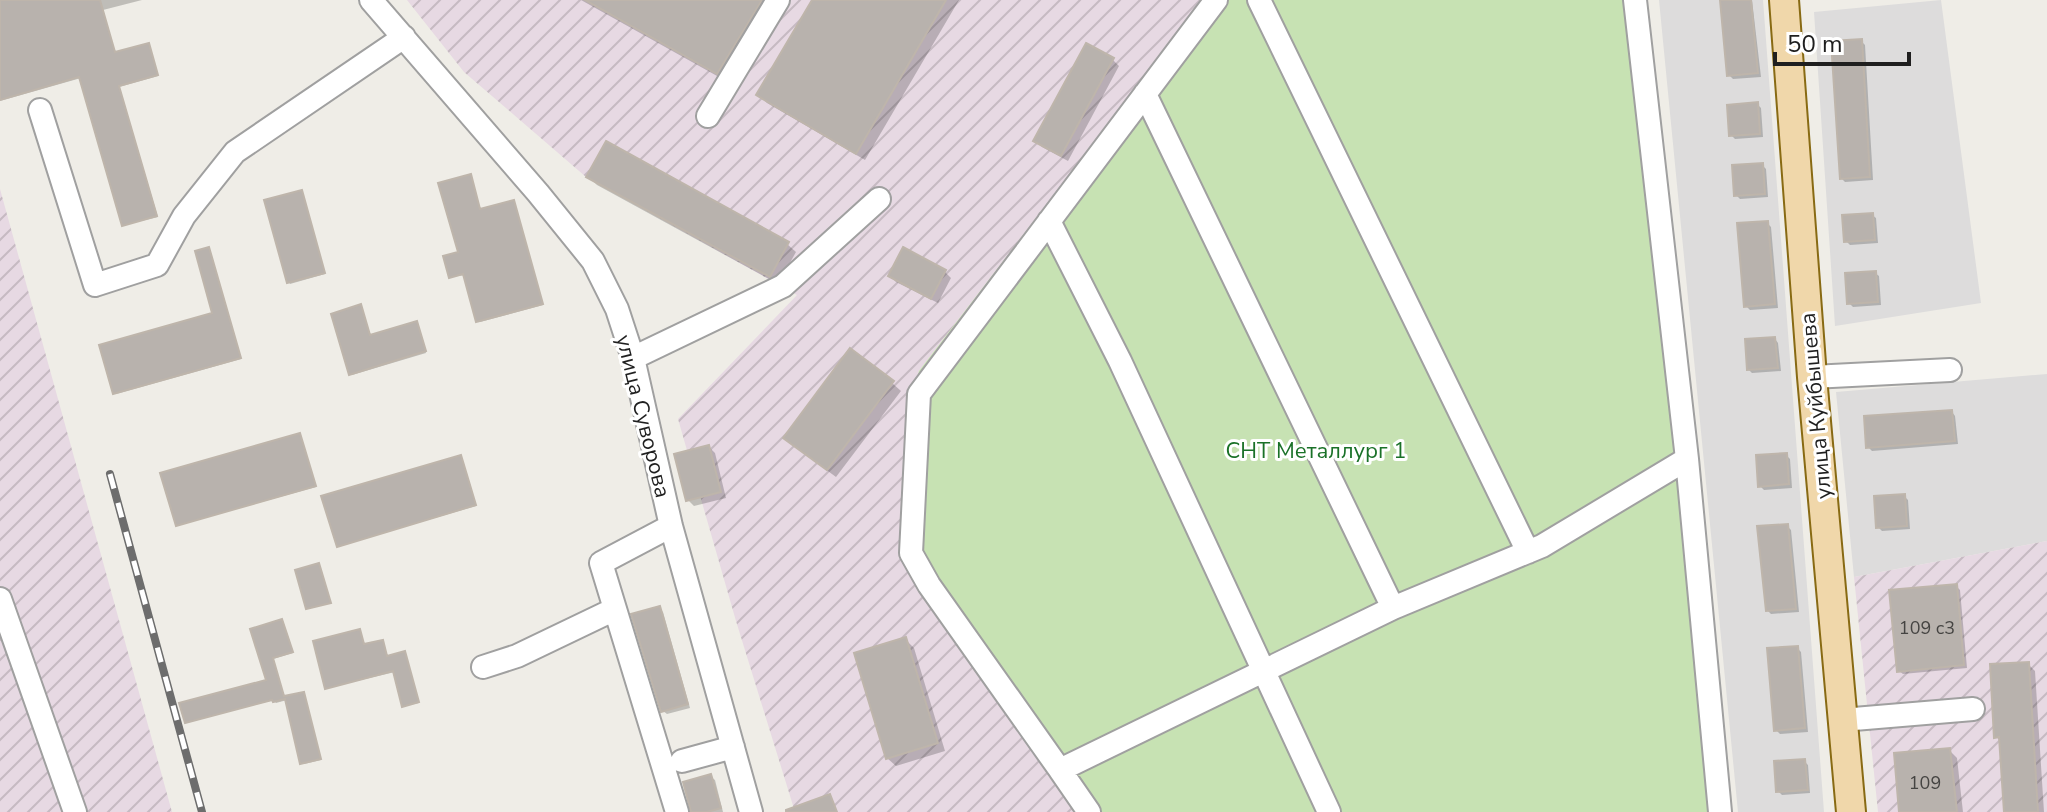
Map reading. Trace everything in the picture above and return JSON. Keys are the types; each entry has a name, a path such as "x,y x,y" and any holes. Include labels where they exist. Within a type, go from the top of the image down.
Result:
{"main road":[{"name":"улица Куйбышева","path":"1784,0 1812,377 1851,812"}],"street":[{"name":"улица Суворова","path":"371,0 593,261 617,309 633,358 671,526 751,812"},
{"path":"708,116 778,0"},
{"path":"1089,812 929,585 911,553 919,394 1216,0"},
{"path":"1259,0 1528,552"},
{"path":"1635,0 1687,459 1720,812"},
{"path":"40,110 95,285 157,265 184,216 235,152 404,37"},
{"path":"1145,94 1393,608"},
{"path":"633,358 783,286 879,199"},
{"path":"1049,221 1120,361 1329,812"},
{"path":"1812,377 1950,370"},
{"path":"1060,770 1393,608 1542,546 1687,459"},
{"path":"671,526 601,563 677,812"},
{"path":"0,599 75,812"},
{"path":"483,667 517,656 615,609"},
{"path":"1842,720 1973,709"},
{"path":"682,761 733,747"}],"shaded area":[{"path":"407,0 1203,0 919,371 907,408 1017,713 1077,812 795,812 678,419 797,295 586,177 464,72"},
{"path":"1659,0 1763,0 1824,812 1738,812"},
{"path":"1941,0 1981,303 1835,326 1814,12"},
{"path":"0,189 172,812 0,812"},
{"path":"2047,374 2047,541 1854,577 1836,392"},
{"path":"2047,541 2047,812 1878,812 1854,577"}],"green space":[{"name":"СНТ Металлург 1","path":"1203,0 1639,0 1714,812 1077,812 1017,713 904,566 907,408 919,371"}],"building":[{"path":"0,0 100,0 115,52 149,43 158,75 119,86 157,216 122,226 79,77 0,100"},
{"path":"585,0 762,0 717,74"},
{"path":"812,0 946,0 856,154 756,95"},
{"path":"1720,0 1751,0 1758,73 1727,76"},
{"path":"1862,39 1870,177 1840,179 1831,41"},
{"path":"1086,43 1114,58 1061,156 1033,141"},
{"path":"1758,102 1760,134 1729,136 1727,105"},
{"path":"606,141 789,242 770,277 586,177"},
{"path":"1763,163 1765,194 1734,196 1732,165"},
{"path":"471,174 480,209 514,200 543,304 476,322 463,274 449,278 443,256 458,252 438,183"},
{"path":"302,190 325,273 287,283 264,200"},
{"path":"1873,213 1875,240 1844,242 1842,215"},
{"path":"1768,221 1775,304 1744,307 1737,223"},
{"path":"209,247 241,358 113,394 99,345 212,313 195,251"},
{"path":"903,247 946,270 931,299 888,276"},
{"path":"1876,271 1878,302 1847,304 1845,273"},
{"path":"361,304 370,335 417,321 426,351 349,375 331,314"},
{"path":"1775,337 1778,368 1747,370 1745,339"},
{"path":"850,348 894,381 827,470 783,438"},
{"path":"1952,410 1955,441 1866,448 1864,416"},
{"path":"300,433 316,486 176,526 160,473"},
{"path":"709,445 721,492 686,501 674,454"},
{"path":"1787,453 1789,484 1758,487 1756,455"},
{"path":"461,455 476,505 337,547 321,496"},
{"path":"1905,494 1907,526 1876,528 1874,496"},
{"path":"1788,524 1796,609 1766,611 1757,526"},
{"path":"319,563 331,603 306,609 295,570"},
{"path":"1957,584 1964,665 1897,672 1889,590"},
{"path":"660,606 688,704 661,712 631,614"},
{"path":"282,619 293,652 273,658 284,696 304,692 321,759 300,764 285,699 185,723 179,703 266,680 250,629"},
{"path":"360,629 364,644 383,640 387,656 405,651 419,702 402,707 393,671 325,689 313,641"},
{"path":"906,637 938,743 886,759 854,653"},
{"path":"1798,646 1805,728 1774,731 1767,648"},
{"path":"2029,662 2038,812 2004,812 1999,737 1994,738 1990,664"},
{"path":"1950,748 1957,812 1899,812 1894,753"},
{"path":"1805,759 1808,790 1776,792 1774,761"},
{"path":"711,774 721,808 691,812 683,782"},
{"path":"830,794 837,812 786,812 786,810"}],"railway":[{"path":"110,474 202,812"}]}
